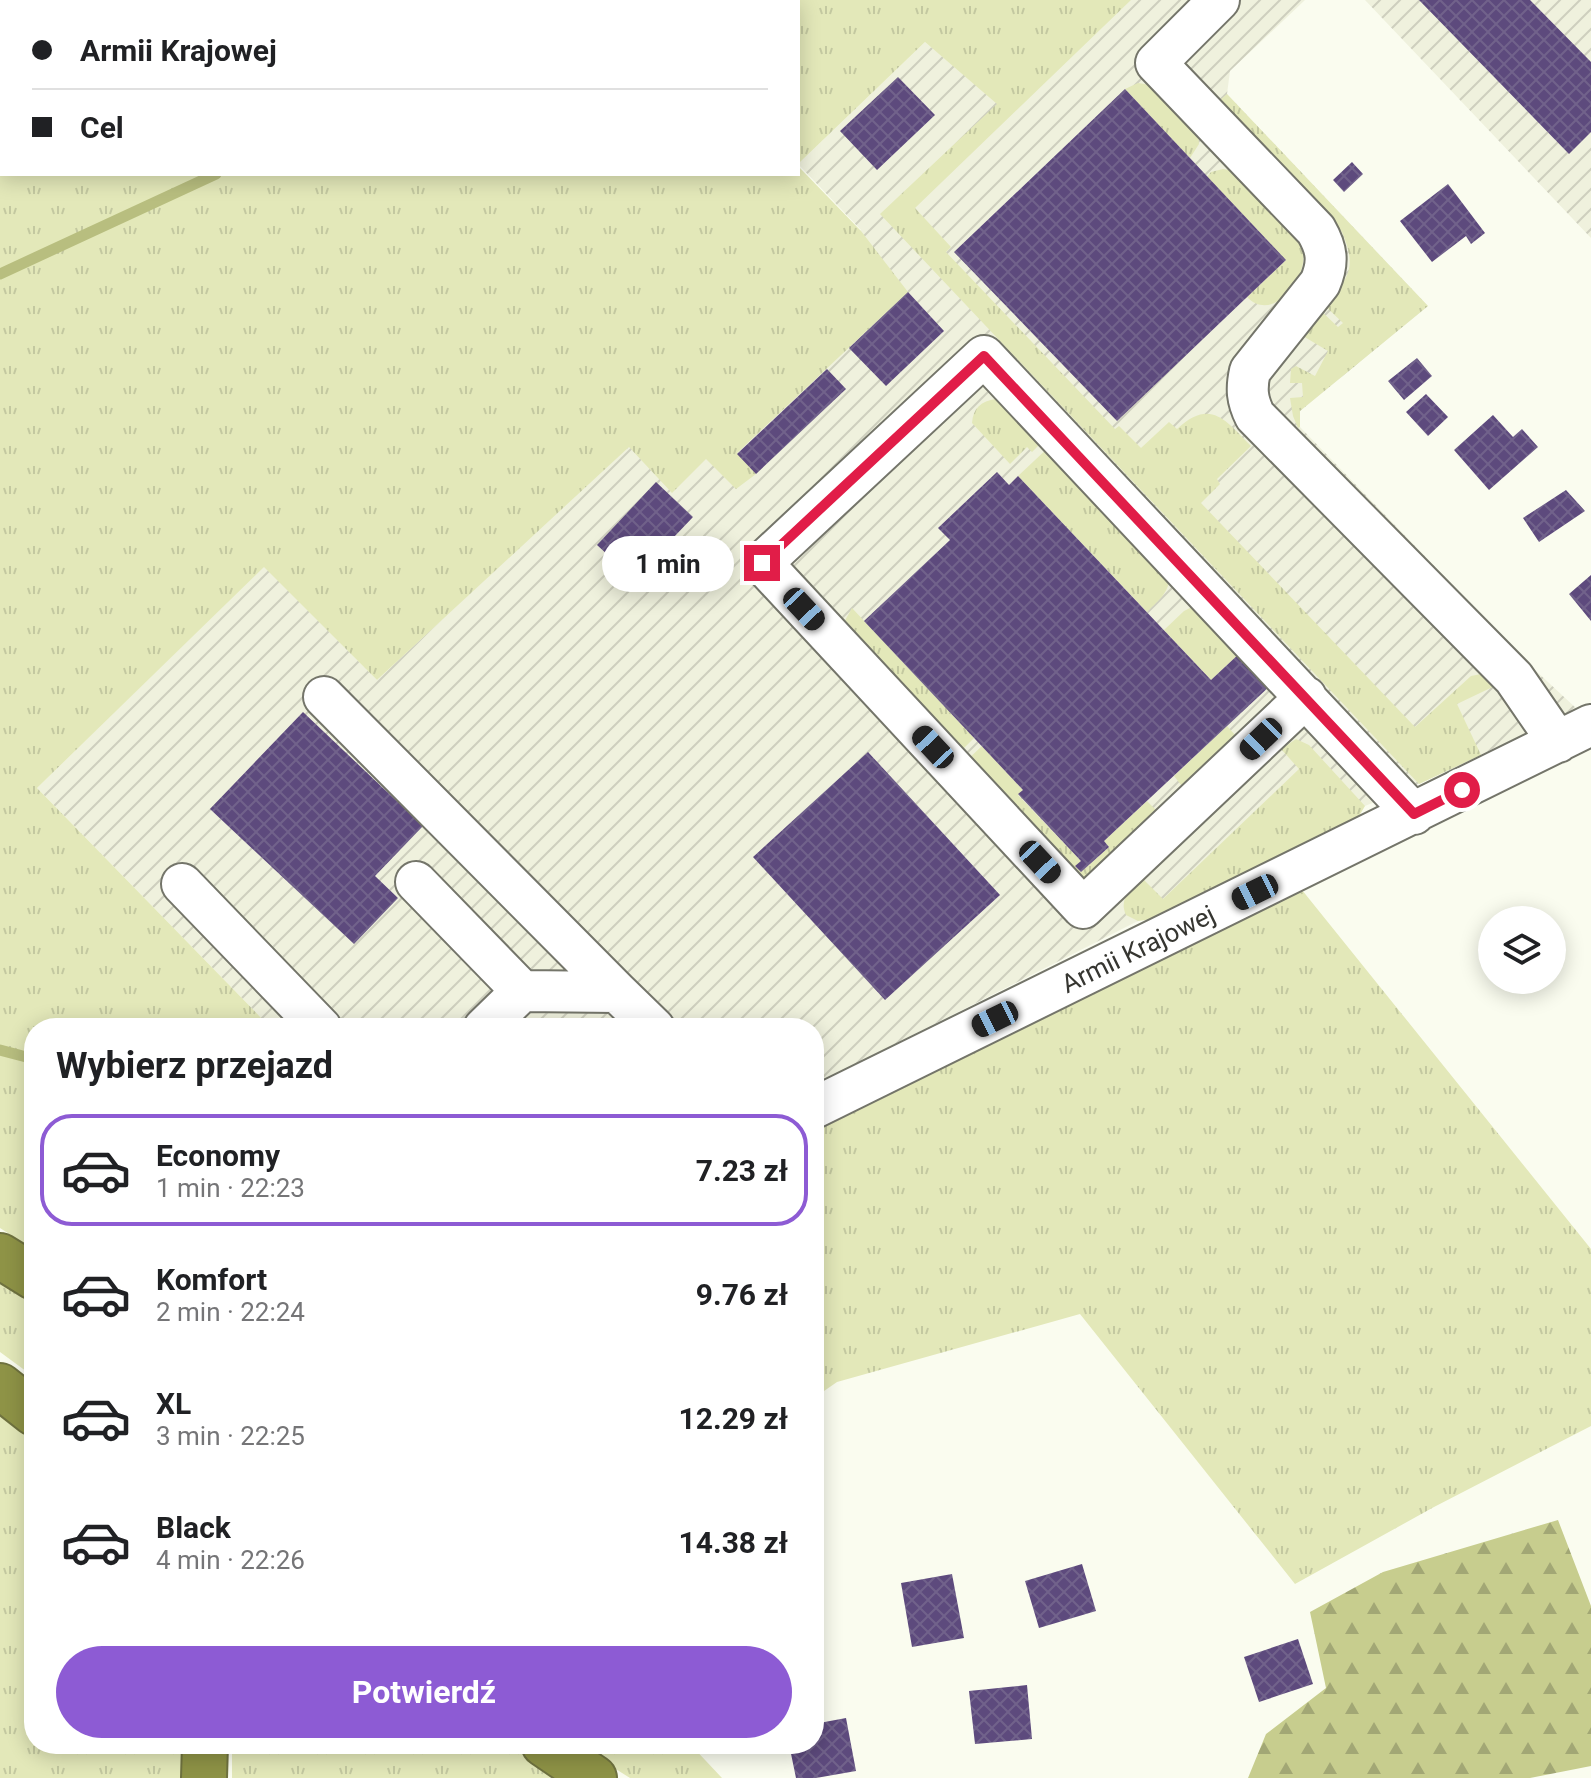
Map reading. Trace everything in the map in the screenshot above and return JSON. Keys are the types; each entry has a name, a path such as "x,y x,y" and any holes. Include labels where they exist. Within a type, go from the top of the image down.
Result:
{"highway":[{"path":"0,1256 24,1271"},
{"path":"0,1386 24,1405"},
{"path":"204,1778 205,1754"},
{"path":"559,1754 594,1778"}],"street":[{"path":"1219,0 1156,63 1316,230 1325,244 1327,257 1320,283 1250,371 1246,386 1248,402 1255,416 1514,678 1574,733"},
{"path":"1306,697 1083,908 762,563 984,356 1306,697 1414,814"},
{"path":"324,697 644,1018"},
{"name":"Armii Krajowej","path":"824,1103 1574,733"},
{"path":"416,882 522,991"},
{"path":"182,884 311,1018"},
{"path":"494,1018 522,991 617,992"}],"shaded area":[{"path":"1108,0 1305,0 1230,71 1227,94 1428,306 1300,411 1300,427 1535,670 1577,709 1419,784 1365,806 824,1080 824,1018 261,1018 37,788 264,566 377,680 861,230 800,166 800,162 925,42 998,103"},
{"path":"1365,0 1591,0 1591,238"}],"green space":[{"path":"800,0 1131,0 915,208 951,247 946,252 1115,429 1119,426 1141,448 1169,422 1177,429 1199,415 1208,414 1225,421 1251,446 1217,479 1220,484 1201,503 1415,727 1471,676 1486,673 1501,683 1457,704 1481,755 1419,784 880,214 997,104 925,42 800,162"},
{"path":"1138,83 1151,85 1198,134 1199,144 1190,158 1125,89"},
{"path":"1227,94 1428,306 1300,411 1298,428 1290,398 1303,397 1302,383 1290,383 1291,369 1296,366 1315,376 1328,351 1303,336 1319,309 1338,327 1343,323 1323,304 1348,272 1347,244 1342,232 1232,115 1221,99"},
{"path":"800,168 861,231 908,292 737,453 756,474 736,489 706,459 672,493 629,447 377,680 264,567 37,788 261,1018 24,1018 24,1244 0,1228 0,176 800,176"},
{"path":"1223,169 1245,180 1287,222 1301,243 1303,262 1294,285 1287,294 1267,305 1257,304 1247,297 1286,260 1207,177 1211,172"},
{"path":"996,399 1007,404 1044,440 1032,452 1027,447 1010,464 972,423 979,406"},
{"path":"1050,446 1170,573 1166,590 1147,612 1018,476"},
{"path":"1194,606 1241,652 1211,680 1164,630"},
{"path":"852,608 974,738 959,753 843,624"},
{"path":"1227,726 1236,736 1185,790 1174,776"},
{"path":"1296,739 1309,745 1365,806 1359,816 1153,919 1138,921 1126,915 1125,899 1143,879 1163,899 1299,769 1281,749"},
{"path":"982,746 1023,790 1018,795 1081,861 1076,866 1081,872 1109,847 1104,841 1147,801 1159,813 1087,881 1076,879 966,761"},
{"path":"1302,890 1591,1249 1591,1426 1434,1507 1295,1584 1080,1314 837,1382 824,1391 824,1127"},
{"path":"0,1278 24,1293 24,1370 0,1352"},
{"path":"0,1411 24,1434 24,1754 184,1754 185,1778 0,1778"},
{"path":"1558,1520 1591,1606 1591,1766 1530,1778 1248,1778 1266,1734 1326,1688 1310,1612 1383,1572"},
{"path":"232,1754 523,1754 553,1778 232,1778"},
{"path":"592,1754 699,1754 722,1778 630,1778"}],"building":[{"path":"1419,0 1530,0 1591,62 1591,132 1569,154"},
{"path":"898,77 935,115 877,170 840,131"},
{"path":"1125,89 1286,260 1117,421 954,252"},
{"path":"1352,162 1363,174 1344,192 1333,180"},
{"path":"1448,184 1485,233 1471,244 1466,236 1432,262 1400,221"},
{"path":"908,292 944,331 886,386 849,348"},
{"path":"1417,358 1432,376 1404,400 1388,381"},
{"path":"827,369 846,389 756,474 737,454"},
{"path":"1426,394 1448,417 1428,436 1406,412"},
{"path":"1493,415 1513,437 1522,429 1538,447 1489,490 1454,450"},
{"path":"997,472 1009,485 1018,476 1211,680 1241,652 1272,684 1104,841 1109,847 1081,872 1075,866 1081,861 1018,794 1023,790 864,621 950,540 938,528"},
{"path":"656,482 693,517 634,579 597,545"},
{"path":"1566,490 1585,511 1539,542 1523,518"},
{"path":"1591,575 1591,621 1569,594"},
{"path":"303,712 423,826 375,876 398,898 354,944 210,809"},
{"path":"868,752 1000,895 885,1000 753,857"},
{"path":"1082,1564 1096,1611 1039,1628 1025,1581"},
{"path":"952,1574 964,1638 912,1647 901,1583"},
{"path":"1298,1639 1313,1684 1259,1702 1244,1657"},
{"path":"1027,1685 1032,1739 975,1744 969,1691"},
{"path":"846,1718 856,1771 796,1778 791,1754 824,1754 824,1722"}],"waterway":[{"path":"0,274 212,176"},
{"path":"0,1050 24,1056"}],"route":[{"path":"762,563 984,356 1414,814 1462,790"}]}
